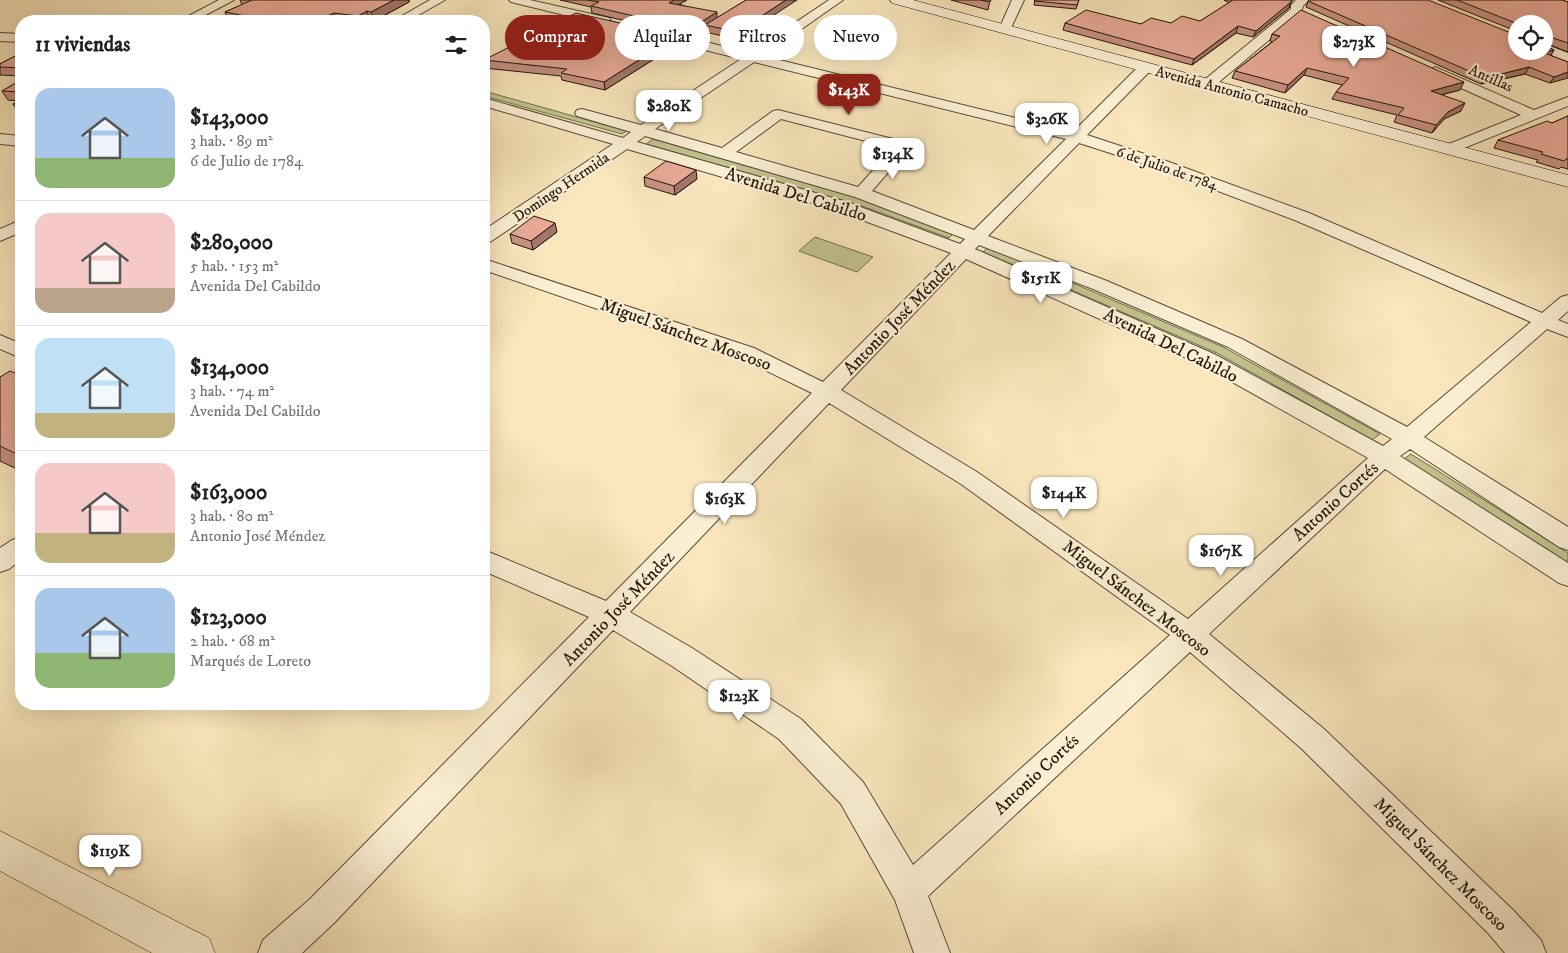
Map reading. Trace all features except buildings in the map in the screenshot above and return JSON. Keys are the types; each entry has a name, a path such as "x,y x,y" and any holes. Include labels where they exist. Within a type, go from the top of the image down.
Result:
{"street":[{"path":"197,15 228,0"},
{"path":"410,15 439,0"},
{"name":"6 de Julio de 1784","path":"514,0 720,48"},
{"name":"Domingo Hermida","path":"804,22 837,0"},
{"name":"Avenida Antonio Camacho","path":"897,0 1568,181"},
{"path":"1005,29 1018,0"},
{"path":"1208,84 1302,8"},
{"path":"0,27 15,28"},
{"path":"0,37 15,38"},
{"path":"1553,52 1568,58"},
{"name":"Domingo Hermida","path":"490,234 628,143 748,60"},
{"name":"6 de Julio de 1784","path":"770,60 1077,137 1163,165 1303,217 1556,326"},
{"name":"Antillas","path":"1425,66 1534,115"},
{"name":"Antonio José Méndez","path":"276,953 322,911 970,244 1146,68"},
{"name":"Avenida Del Cabildo","path":"490,89 646,130 861,193 970,244 1085,304 1206,359 1384,457 1568,576"},
{"path":"1449,150 1568,101"},
{"name":"Avenida Del Cabildo","path":"490,104 970,244 1100,285 1235,343 1409,438 1568,540"},
{"path":"725,153 778,114 900,145 902,147 861,193"},
{"path":"0,139 15,140"},
{"path":"0,236 15,228"},
{"name":"Miguel Sánchez Moscoso","path":"490,266 747,353 827,392 969,478 1189,634 1314,739 1501,922 1528,953"},
{"name":"Antonio Cortés","path":"909,891 1384,457 1556,326 1568,301"},
{"path":"0,562 15,551"},
{"path":"490,563 611,615 682,657 790,729 852,793 909,891 932,953"},
{"path":"0,850 194,953"}],"green space":[{"path":"490,93 627,131 622,134 490,98"},
{"path":"653,139 868,201 953,234 949,238 859,205 646,144"},
{"path":"815,237 873,257 857,272 799,251"},
{"path":"988,247 1223,347 1380,434 1372,440 1217,353 983,252"},
{"path":"1411,454 1568,553 1568,565 1404,459"}]}
